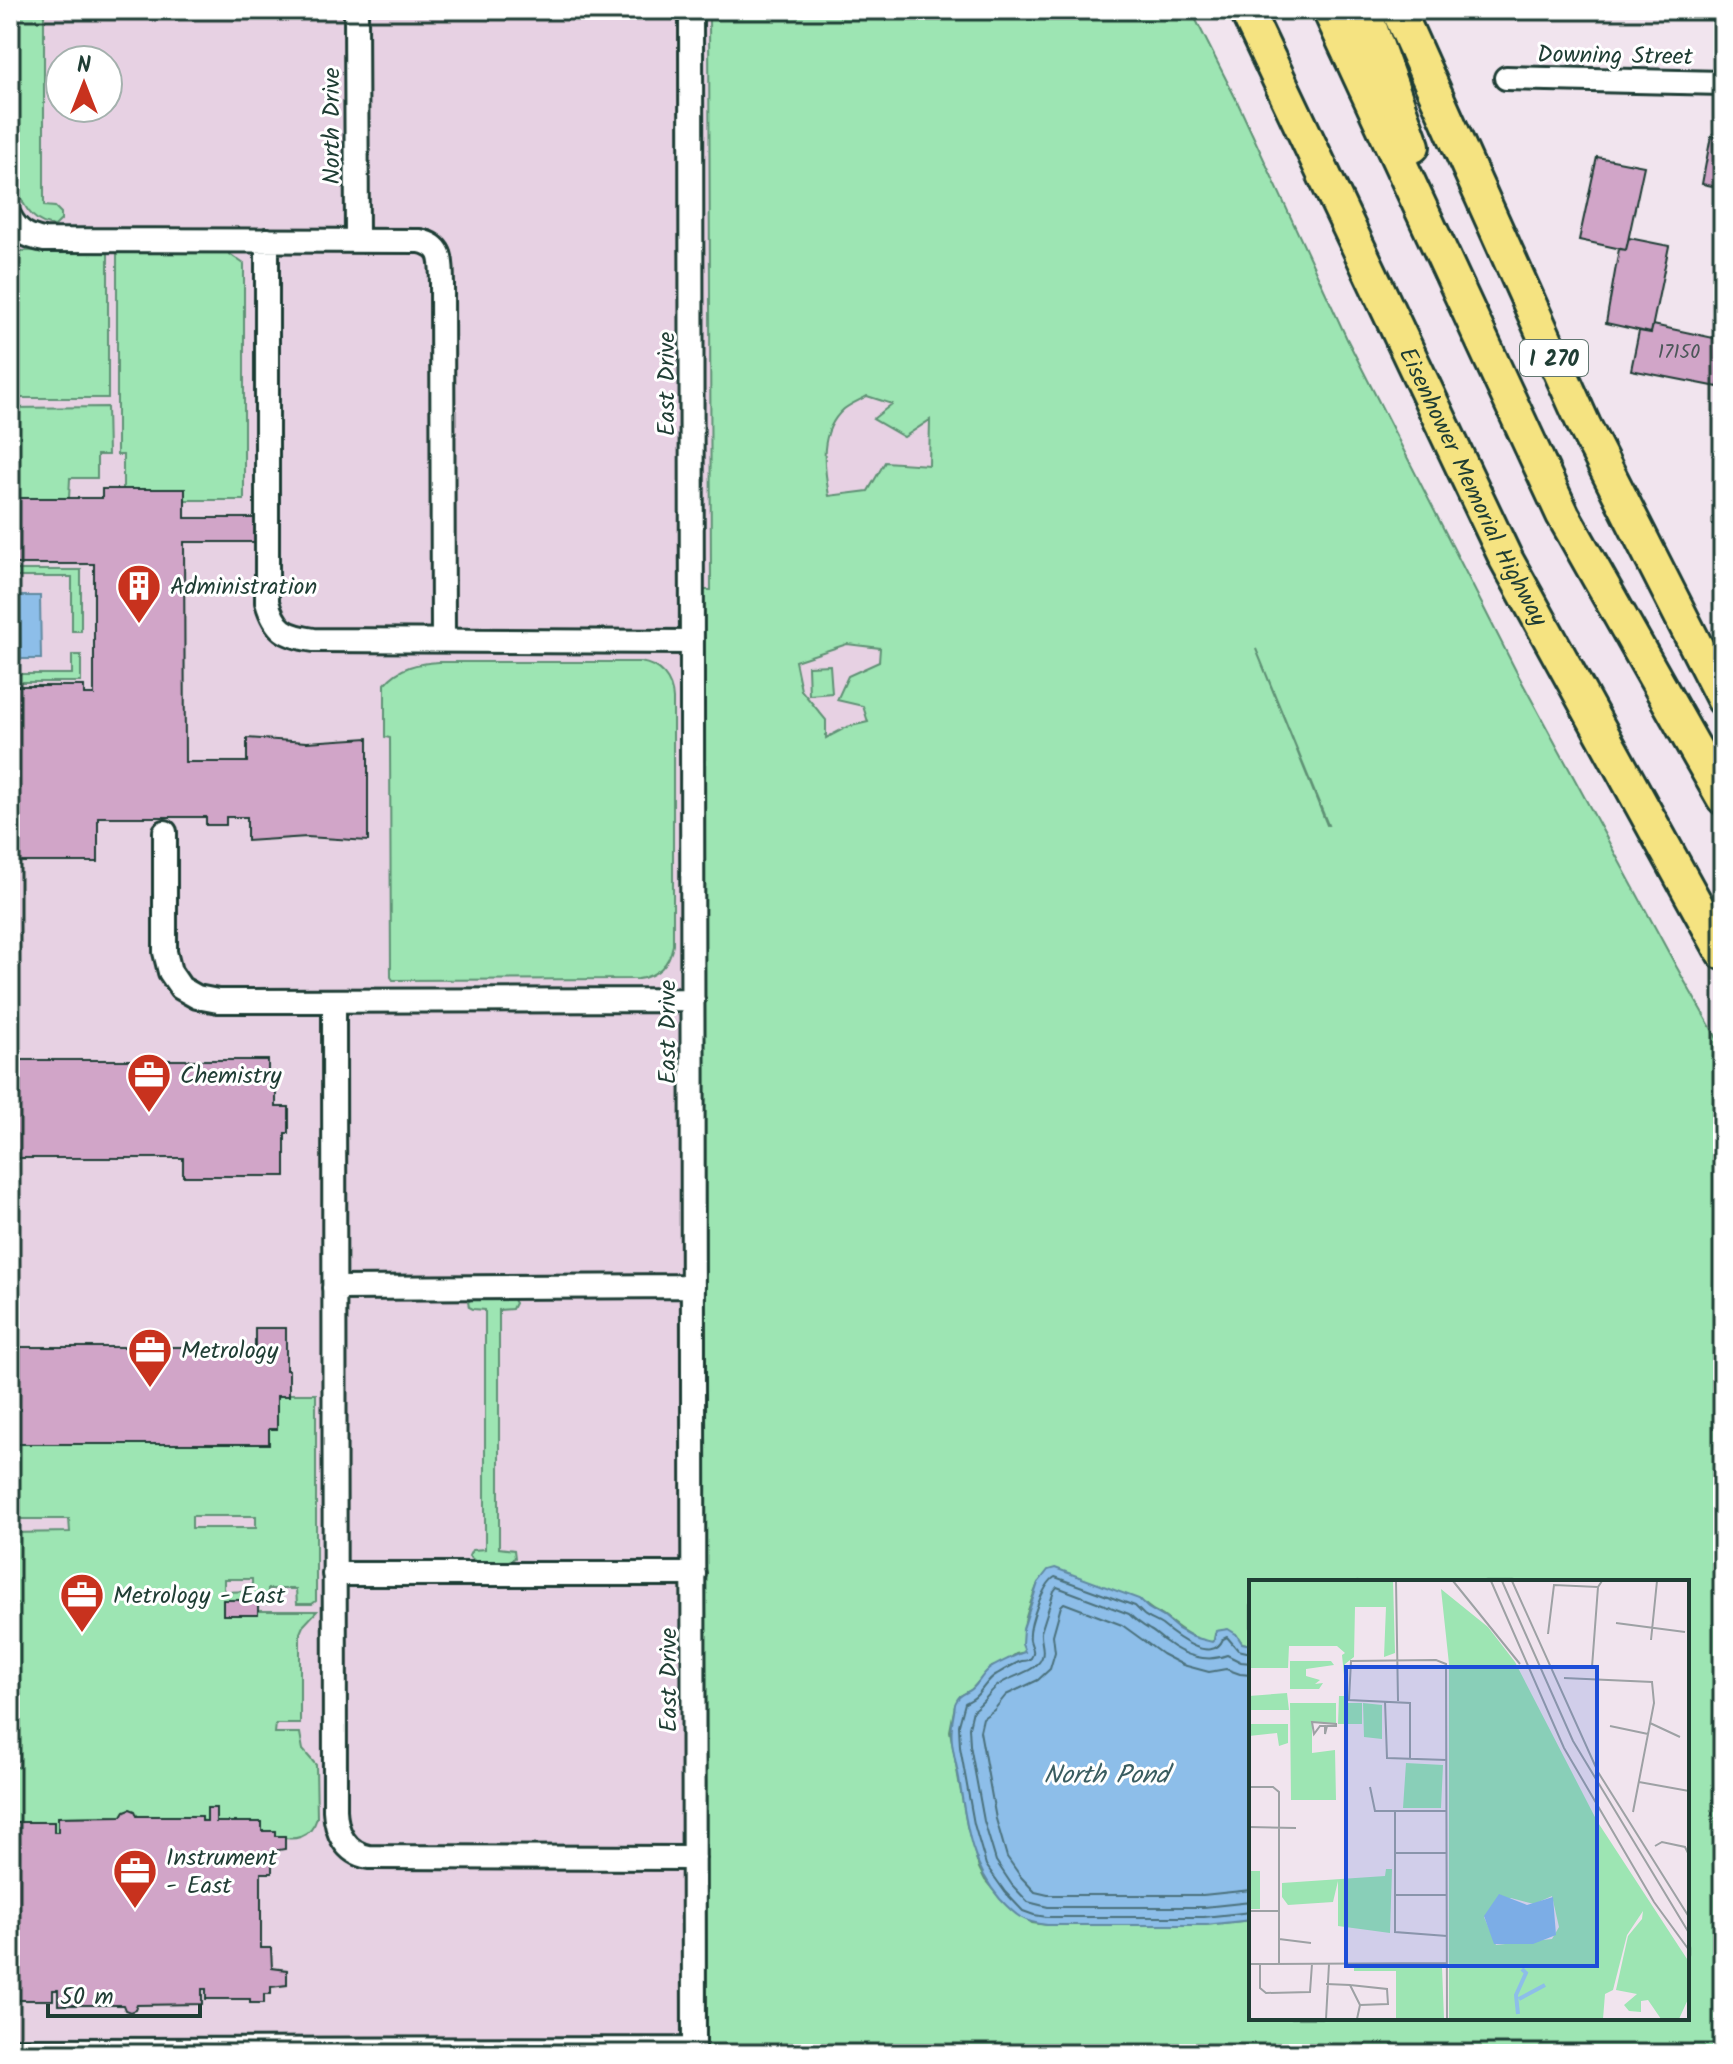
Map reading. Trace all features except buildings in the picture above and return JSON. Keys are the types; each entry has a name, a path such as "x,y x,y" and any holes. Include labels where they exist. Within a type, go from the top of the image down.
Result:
{"highway":[{"path":"1221,10 1299,124"},
{"name":"Eisenhower Memorial Highway","path":"1246,10 1506,559 1723,953"},
{"name":"I 270","path":"1329,10 1563,515 1723,798"},
{"path":"1364,10 1480,333"},
{"name":"I 270","path":"1398,10 1584,425 1723,699"}],"street":[{"name":"North Drive","path":"356,10 357,241"},
{"name":"East Drive","path":"691,10 694,2052"},
{"name":"Downing Street","path":"1506,78 1723,83"},
{"path":"10,217 17,230 44,240 420,241 435,246 441,262 443,640"},
{"path":"267,240 267,602 271,618 281,630 296,638 314,640 692,642"},
{"path":"165,832 165,952 170,972 181,988 197,997 218,1001 693,1000"},
{"path":"334,1001 335,1810 338,1831 354,1852 369,1857 694,1858"},
{"path":"334,1288 693,1286"},
{"path":"334,1574 694,1574"},
{"path":"10,2050 694,2052"}],"shaded area":[{"path":"10,10 1109,10 1723,1154 1723,2054 10,2054"}],"green space":[{"path":"17,10 44,10 44,206 55,207 61,213 61,220 55,226 42,222 31,214 18,190"},
{"path":"709,10 1191,10 1236,99 1347,339 1516,671 1723,1049 1723,2054 707,2054 704,590 711,590","holes":["867,396 892,404 873,419 904,437 930,420 929,465 885,462 868,491 829,496 825,450 830,428 844,409","847,644 880,648 879,662 848,676 837,700 863,706 868,722 847,727 826,738 826,720 801,690 795,661","1256,649 1328,825 1327,825"]},
{"path":"108,250 108,398 10,398 10,251"},
{"path":"117,250 215,250 228,253 244,264 244,500 185,500 184,489 123,489 123,455 117,455"},
{"path":"107,407 108,455 97,455 97,478 70,478 69,498 10,498 10,408"},
{"path":"10,570 81,570 81,631 72,631 72,577 10,577"},
{"path":"72,655 81,655 81,682 10,682 10,674 72,674"},
{"path":"439,662 640,662 653,666 667,679 673,699 673,945 669,958 657,972 638,979 393,980 390,738 385,737 385,684 409,667"},
{"path":"830,665 832,693 809,695 808,666"},
{"path":"476,1297 511,1297 515,1303 512,1309 499,1310 499,1548 514,1550 515,1558 509,1561 475,1561 469,1556 472,1550 485,1549 485,1310 469,1307 468,1302"},
{"path":"316,1394 316,1601 297,1604 296,1589 268,1589 267,1604 258,1604 258,1600 223,1600 223,1614 317,1611 300,1633 300,1724 276,1724 275,1733 300,1733 303,1750 316,1765 317,1818 311,1830 301,1837 282,1838 275,1836 275,1831 262,1831 262,1822 216,1822 215,1808 207,1808 207,1821 137,1816 130,1809 122,1816 58,1817 58,1832 54,1832 53,1822 10,1822 10,1767 19,1767 20,1754 10,1753 10,1533 70,1532 69,1519 10,1519 10,1444 268,1444 277,1396","holes":["192,1516 256,1516 256,1528 192,1528","224,1579 252,1579 252,1591 224,1592"]}],"water":[{"path":"20,596 40,596 41,659 21,659"},
{"name":"North Pond","path":"1055,1568 1139,1599 1193,1637 1212,1642 1216,1631 1228,1629 1242,1643 1249,1645 1249,1920 1205,1925 1039,1924 1020,1917 990,1886 976,1857 967,1826 952,1745 955,1704 988,1670 1025,1652 1023,1629 1038,1583 1048,1570"}],"place":[{"name":"Administration","path":"139,625"},
{"name":"Chemistry","path":"149,1114"},
{"name":"Metrology","path":"150,1389"},
{"name":"Metrology - East","path":"82,1634"},
{"name":"Instrument - East","path":"135,1910"}]}
